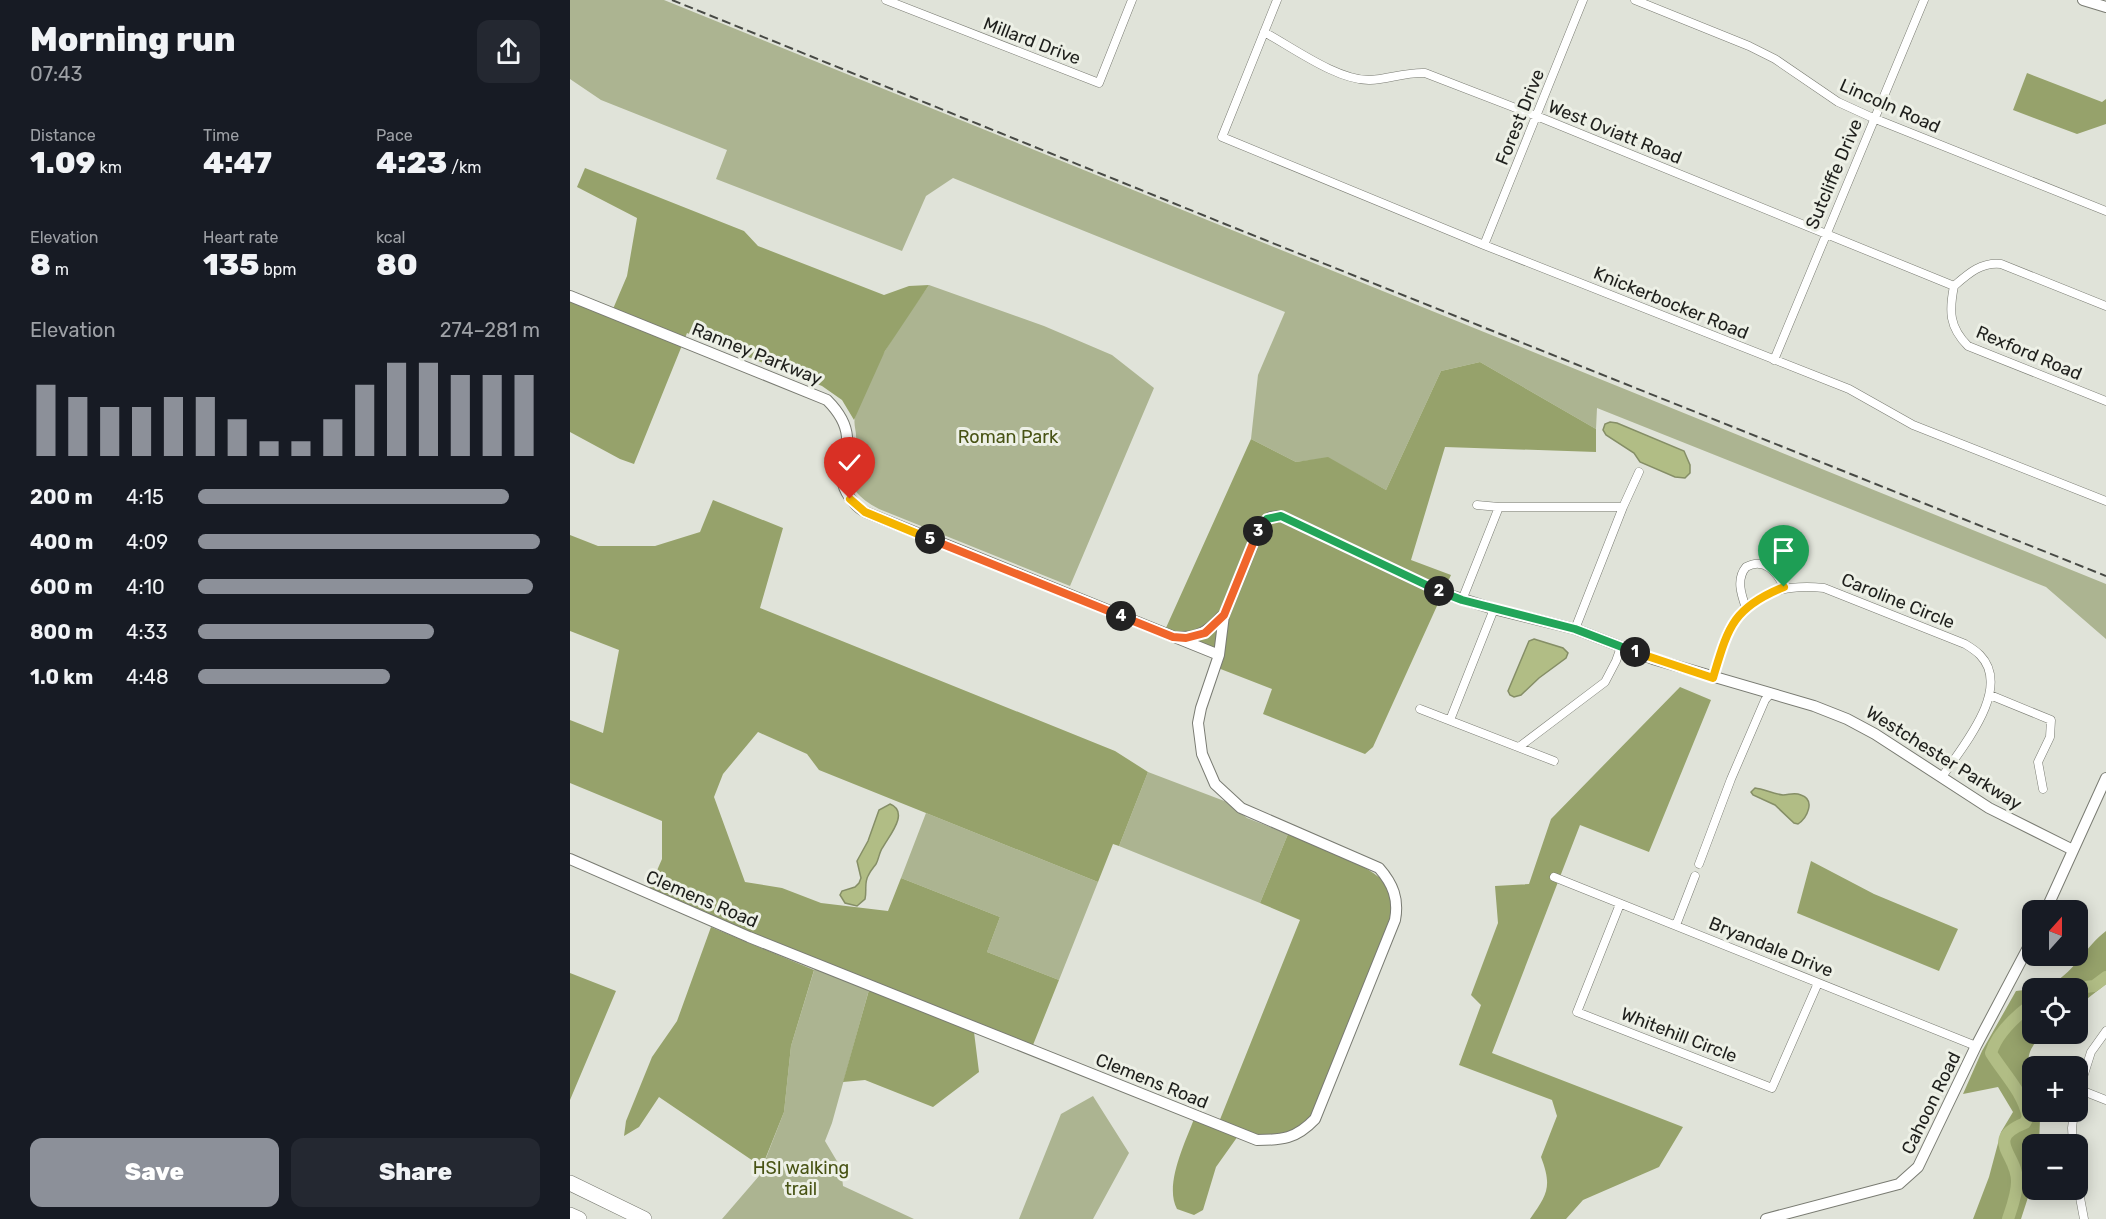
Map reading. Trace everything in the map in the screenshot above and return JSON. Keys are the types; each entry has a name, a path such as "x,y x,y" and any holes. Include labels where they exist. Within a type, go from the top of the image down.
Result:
{"highway":[{"path":"570,1183 644,1219"},
{"path":"570,1215 579,1219"}],"street":[{"name":"Millard Drive","path":"886,0 1099,83 1132,0"},
{"path":"1264,32 1277,0"},
{"name":"Forest Drive","path":"1484,244 1583,0"},
{"name":"Lincoln Road","path":"1635,0 1749,46 1775,59 1838,102 1873,118 2106,211"},
{"name":"Sutcliffe Drive","path":"1774,360 1825,232 1924,0"},
{"path":"2082,0 2106,8"},
{"name":"West Oviatt Road","path":"1264,32 1338,73 1355,79 1371,80 1410,72 1425,74 1536,116 1954,286"},
{"name":"Knickerbocker Road","path":"1264,32 1222,137 1849,389 1913,425 2106,501"},
{"path":"1954,286 1977,268 1989,263 2001,264 2106,306"},
{"name":"Rexford Road","path":"1954,286 1950,303 1952,322 1958,336 1968,346 2106,401"},
{"name":"Ranney Parkway","path":"570,296 827,400 841,417 847,435 841,471 845,490 850,499 865,512 1219,655"},
{"path":"1575,629 1639,472"},
{"path":"1477,506 1623,507"},
{"path":"1462,600 1499,507"},
{"name":"Westchester Parkway","path":"1228,798 1215,784 1207,768 1199,740 1201,708 1219,655 1224,615 1260,526 1267,519 1276,516 1291,520 1443,594 1575,629 1713,678 1771,693 1847,718 1989,808 2073,850"},
{"path":"1746,608 1741,594 1740,579 1742,572 1752,564 1758,563 1779,575 1784,587"},
{"name":"Caroline Circle","path":"1713,678 1729,630 1746,608 1755,600 1784,587 1824,588 1965,644 1981,656 1988,668 1990,695 1985,712 1942,777"},
{"path":"1449,720 1494,609"},
{"path":"1173,637 1186,638 1205,633 1224,615"},
{"path":"1519,747 1605,682 1621,646"},
{"path":"1699,864 1731,779 1765,700 1771,693"},
{"path":"1990,695 2051,720 2050,737 2038,762 2043,789"},
{"path":"1420,709 1554,761"},
{"path":"2050,900 2106,778"},
{"name":"Clemens Road","path":"570,860 749,937 1257,1140 1281,1140 1300,1132 1315,1119 1395,920 1397,901 1389,879 1380,868 1256,816 1228,798"},
{"path":"1676,925 1695,876"},
{"name":"Bryandale Drive","path":"1554,877 1976,1046"},
{"name":"Whitehill Circle","path":"1620,904 1576,1012 1772,1088 1818,983"},
{"name":"Cahoon Road","path":"1766,1219 1899,1185 1918,1167 1926,1155 1976,1046 2022,959"},
{"path":"2088,1061 2091,1052 2106,1031"},
{"path":"2088,1093 2106,1100"},
{"path":"2080,1200 2084,1219"}],"green space":[{"path":"570,0 664,0 2106,584 2106,639 2046,587 1597,408 1596,429 1480,362 1441,371 1386,490 1328,458 1296,462 1251,439 1258,375 1285,312 953,178 926,196 902,251 716,179 727,150 601,100 570,79"},
{"name":"Roman Park","path":"929,285 1044,326 1112,355 1154,388 1070,586 879,509 867,502 854,488 851,472 856,440 855,420 861,399 887,348"},
{"path":"1148,772 1227,802 1247,818 1288,834 1260,903 1119,846"},
{"path":"926,813 1098,882 1059,980 987,952 1000,917 901,878"},
{"name":"HSI walking trail","path":"816,964 870,986 825,1141 841,1168 843,1186 914,1219 722,1219 759,1176 784,1112 791,1046"},
{"path":"1093,1096 1129,1153 1093,1219 1019,1219 1061,1114"}],"shaded area":[{"path":"2027,73 2102,102 2106,99 2106,124 2077,134 2013,110"},
{"path":"585,168 744,231 758,246 884,295 909,286 929,285 885,351 854,420 842,400 822,386 687,333 634,464 570,432 570,300 610,316 627,276 637,218 577,187"},
{"path":"1480,362 1596,429 1596,452 1445,447 1411,560 1451,575 1373,747 1365,754 1263,714 1272,689 1218,668 1223,653 1165,630 1251,439 1296,462 1328,457 1386,490 1441,371"},
{"path":"1610,422 1684,451 1690,465 1690,473 1685,478 1675,477 1640,462 1634,453 1606,435 1603,430 1605,424"},
{"path":"713,500 783,528 760,608 1115,751 1148,772 1119,846 1113,844 1098,882 819,770 807,754 758,732 723,774 714,797 745,882 782,888 821,903 888,911 901,878 1000,917 987,952 1059,980 1033,1045 648,891 662,859 662,821 570,783 570,720 603,733 619,650 570,631 570,535 598,546 655,546 700,532"},
{"path":"1534,639 1563,648 1568,653 1566,658 1521,695 1514,697 1508,691 1529,641"},
{"path":"1680,687 1711,700 1649,852 1580,825 1492,1053 1683,1127 1659,1167 1583,1200 1566,1219 1530,1219 1541,1203 1546,1189 1546,1175 1541,1157 1557,1116 1552,1100 1459,1065 1481,1005 1471,995 1498,923 1495,886 1529,884 1551,819"},
{"path":"1755,788 1783,795 1796,794 1806,797 1809,805 1807,814 1798,824 1794,823 1775,805 1753,795 1751,792"},
{"path":"890,804 896,808 898,818 867,879 865,899 857,906 845,903 840,895 842,891 855,887 859,883 861,878 857,861 868,841 879,810"},
{"path":"1288,834 1361,865 1374,874 1385,882 1391,891 1392,906 1391,920 1312,1117 1290,1133 1268,1137 1244,1132 1219,1122 1300,920 1260,903"},
{"path":"1811,861 1874,894 1958,929 1939,971 1797,913"},
{"path":"711,927 814,970 791,1046 784,1112 762,1167 659,1097 639,1127 624,1136 626,1121 652,1057 677,1021"},
{"path":"2106,931 2106,984 2088,998 2088,978 2061,978 2073,966 2088,966 2088,949"},
{"path":"570,973 616,991 570,1100"},
{"path":"869,990 974,1032 979,1072 933,1107 865,1080 843,1082"},
{"path":"2022,990 2022,1044 2035,1044 2029,1056 2022,1056 2022,1122 2040,1122 2039,1134 2022,1134 2022,1200 2027,1200 2021,1219 1973,1219 1989,1177 2001,1132 2013,1112 1998,1087 1963,1094 1982,1051 2016,991"},
{"path":"1194,1119 1238,1136 1216,1167 1203,1210 1194,1215 1177,1209 1173,1188 1177,1164"}],"waterway":[{"path":"2088,987 2094,986 2106,977"},
{"path":"2008,1219 2017,1182 2016,1172 2004,1142 2006,1135 2025,1123 2028,1117 2018,1091 1991,1053 2002,1032 2022,1013"}],"railway":[{"path":"672,0 2106,576"}],"route":[{"path":"850,499 857,507 876,517 1173,637 1186,638 1205,633 1224,615 1260,526 1267,519 1276,516 1291,520 1443,594 1575,629 1653,659 1713,678 1729,630 1746,608 1755,600 1784,587"}]}
